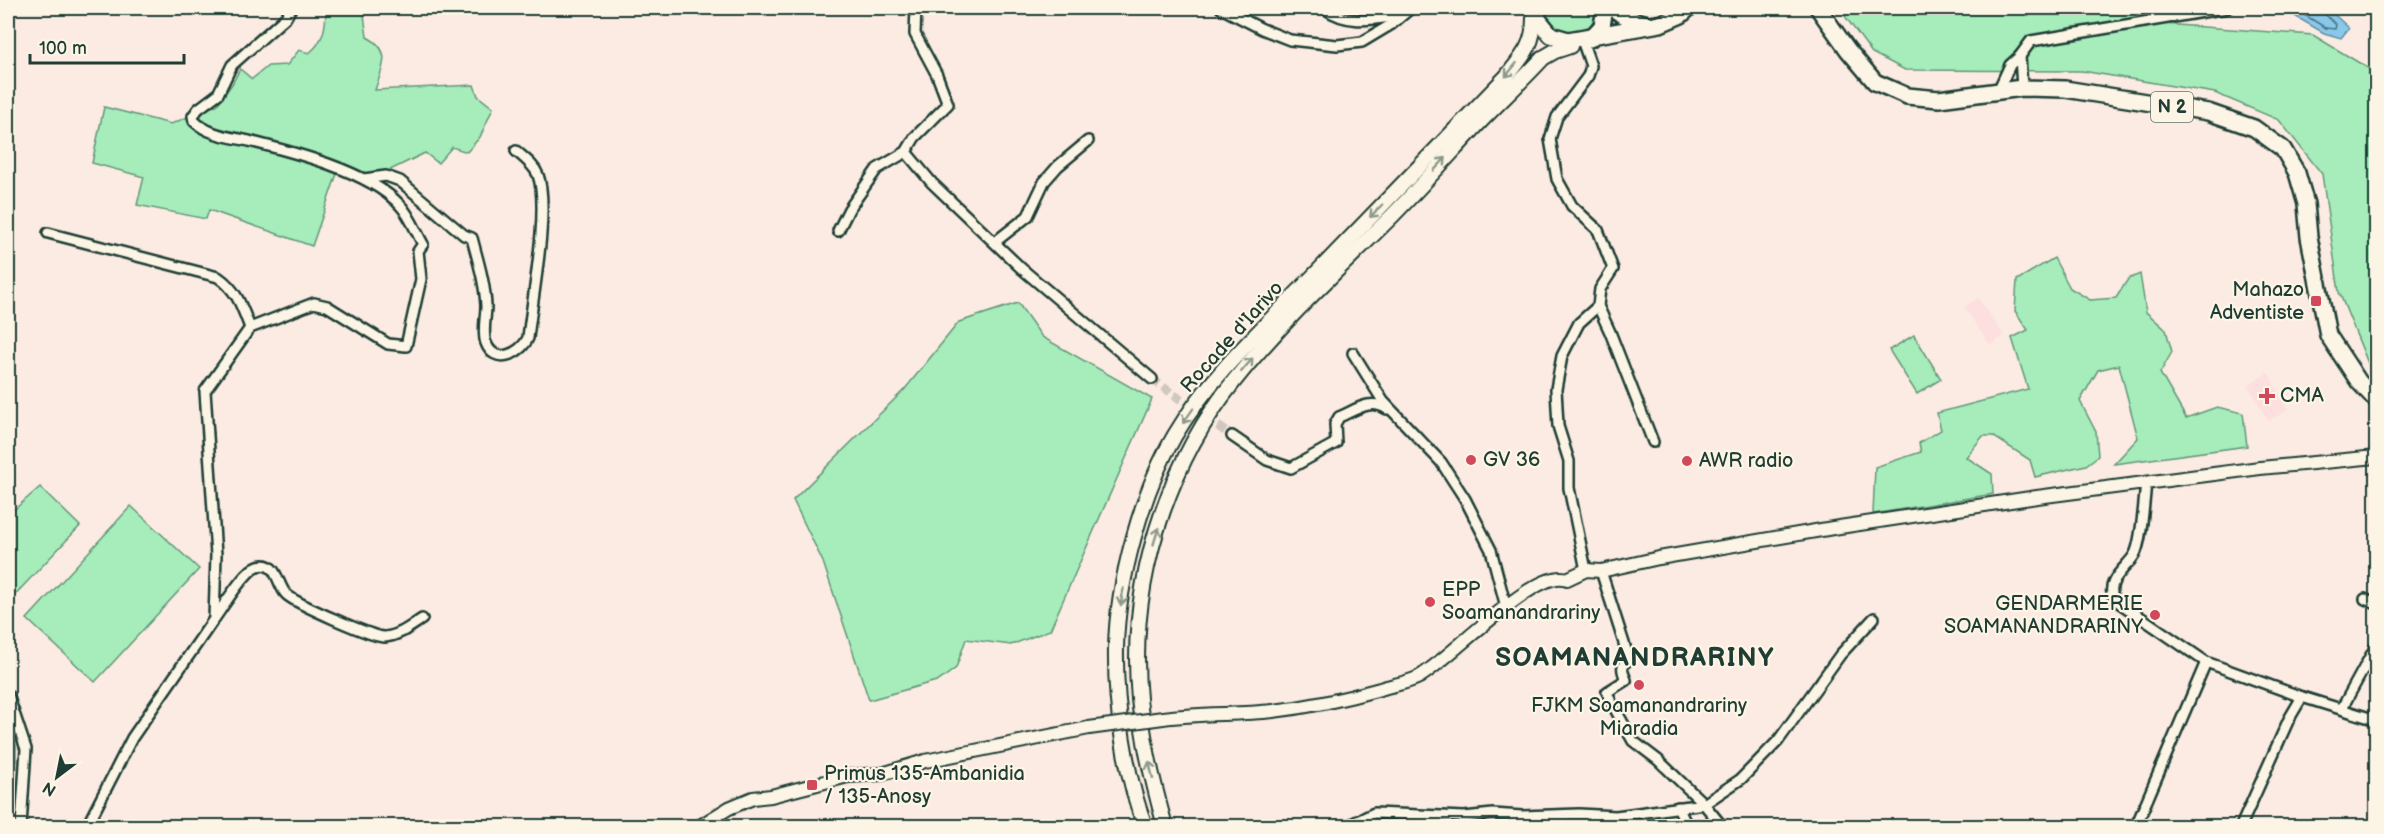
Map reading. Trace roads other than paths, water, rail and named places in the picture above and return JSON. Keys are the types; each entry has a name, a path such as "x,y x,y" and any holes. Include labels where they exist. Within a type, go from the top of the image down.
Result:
{"main road":[{"path":"1535,11 1538,19 1551,35 1583,41 1602,26 1605,8"},
{"path":"1612,8 1622,16 1638,23 1654,25"},
{"path":"1535,11 1542,33 1554,42 1583,41 1654,25 1669,21 1689,8"},
{"name":"N 2","path":"1818,8 1848,50 1875,82 1907,96 1939,99 2022,88 2065,89 2208,112 2254,128 2283,149 2297,173 2306,204 2309,237 2328,335 2359,382 2376,400"},
{"name":"Rocade d'Iarivo","path":"1145,826 1125,747 1118,698 1116,647 1121,602 1132,546 1150,487 1170,446 1212,382 1507,76 1528,50 1534,34 1535,11"},
{"name":"Rocade d'Iarivo","path":"1166,826 1147,755 1139,699 1137,658 1141,607 1153,548 1167,501 1187,452 1213,409 1234,381 1305,302 1394,214 1543,58 1583,41"}],"street":[{"path":"214,619 216,555 205,391 250,328 314,303 327,306 388,344 406,346 421,279 418,250 423,244 402,207 388,193 364,179 290,151 207,131 194,121 193,116 198,110 218,94 232,65 286,16 291,8"},
{"path":"838,231 849,210 877,169 906,152 915,137 948,104 937,75 915,34 916,8"},
{"path":"1221,8 1262,29 1290,40 1337,45 1362,42 1411,8"},
{"path":"1324,8 1342,18 1362,21 1401,16"},
{"path":"1998,91 2010,65 2031,41 2227,8"},
{"path":"1583,41 1591,66 1588,76 1557,117 1550,139 1557,179 1572,206 1598,230 1613,269 1600,290 1598,306 1653,442"},
{"path":"2020,56 2022,88"},
{"path":"995,242 1028,216 1044,182 1058,166 1088,141"},
{"path":"364,179 386,176 400,181 464,235 472,238 483,281 485,343 492,352 502,355 514,354 523,348 528,338 542,216 538,176 533,166 516,151"},
{"path":"906,152 932,183 1057,300 1152,379"},
{"path":"48,233 218,277 230,285 239,299 250,328"},
{"path":"1586,570 1569,488 1569,461 1558,426 1556,389 1562,356 1579,323 1598,306"},
{"path":"1353,353 1383,401 1441,462 1465,499 1491,550 1506,607"},
{"path":"1232,436 1267,460 1291,468 1336,443 1335,424 1339,417 1374,403 1397,416"},
{"path":"700,826 723,811 753,798 771,796 848,776 882,774 925,761 1089,728 1198,713 1272,711 1356,696 1418,677 1521,594 1545,580 1560,576 1567,579 1586,570 1600,571 1659,558 1833,528 2037,496 2376,457"},
{"path":"2146,483 2136,552 2121,570 2111,590 2111,595 2126,609 2206,662 2302,697 2376,720"},
{"path":"87,826 132,738 214,619 256,566 264,565 272,568 287,595 383,638 398,633 422,619"},
{"path":"1600,571 1629,659 1623,664 1622,669 1626,680 1606,692 1633,741 1658,760 1704,804 1722,826"},
{"path":"2365,599 2376,604"},
{"path":"1347,826 1374,813 1464,817 1493,814 1616,816 1704,804 1742,779 1778,741 1840,655 1874,618"},
{"path":"2342,708 2376,646"},
{"path":"2136,826 2206,662"},
{"path":"8,695 26,748 21,826"},
{"path":"2241,826 2289,719 2302,697"},
{"path":"1678,807 1687,826"},
{"path":"1545,826 1545,820 1552,815"}],"water":[{"path":"2281,8 2327,8 2349,28 2341,38 2324,33"}],"tunnel":[{"path":"1152,379 1232,436"}],"place":[{"name":"Mahazo Adventiste","path":"2316,301"},
{"name":"CMA","path":"2267,396"},
{"name":"GV 36","path":"1471,460"},
{"name":"AWR radio","path":"1687,461"},
{"name":"EPP Soamanandrariny","path":"1430,602"},
{"name":"GENDARMERIE SOAMANANDRARINY","path":"2155,615"},
{"name":"FJKM Soamanandrariny Miaradia","path":"1639,685"},
{"name":"Primus 135-Ambanidia / 135-Anosy","path":"812,785"}],"district":[{"name":"SOAMANANDRARINY","path":"1635,658"}]}
